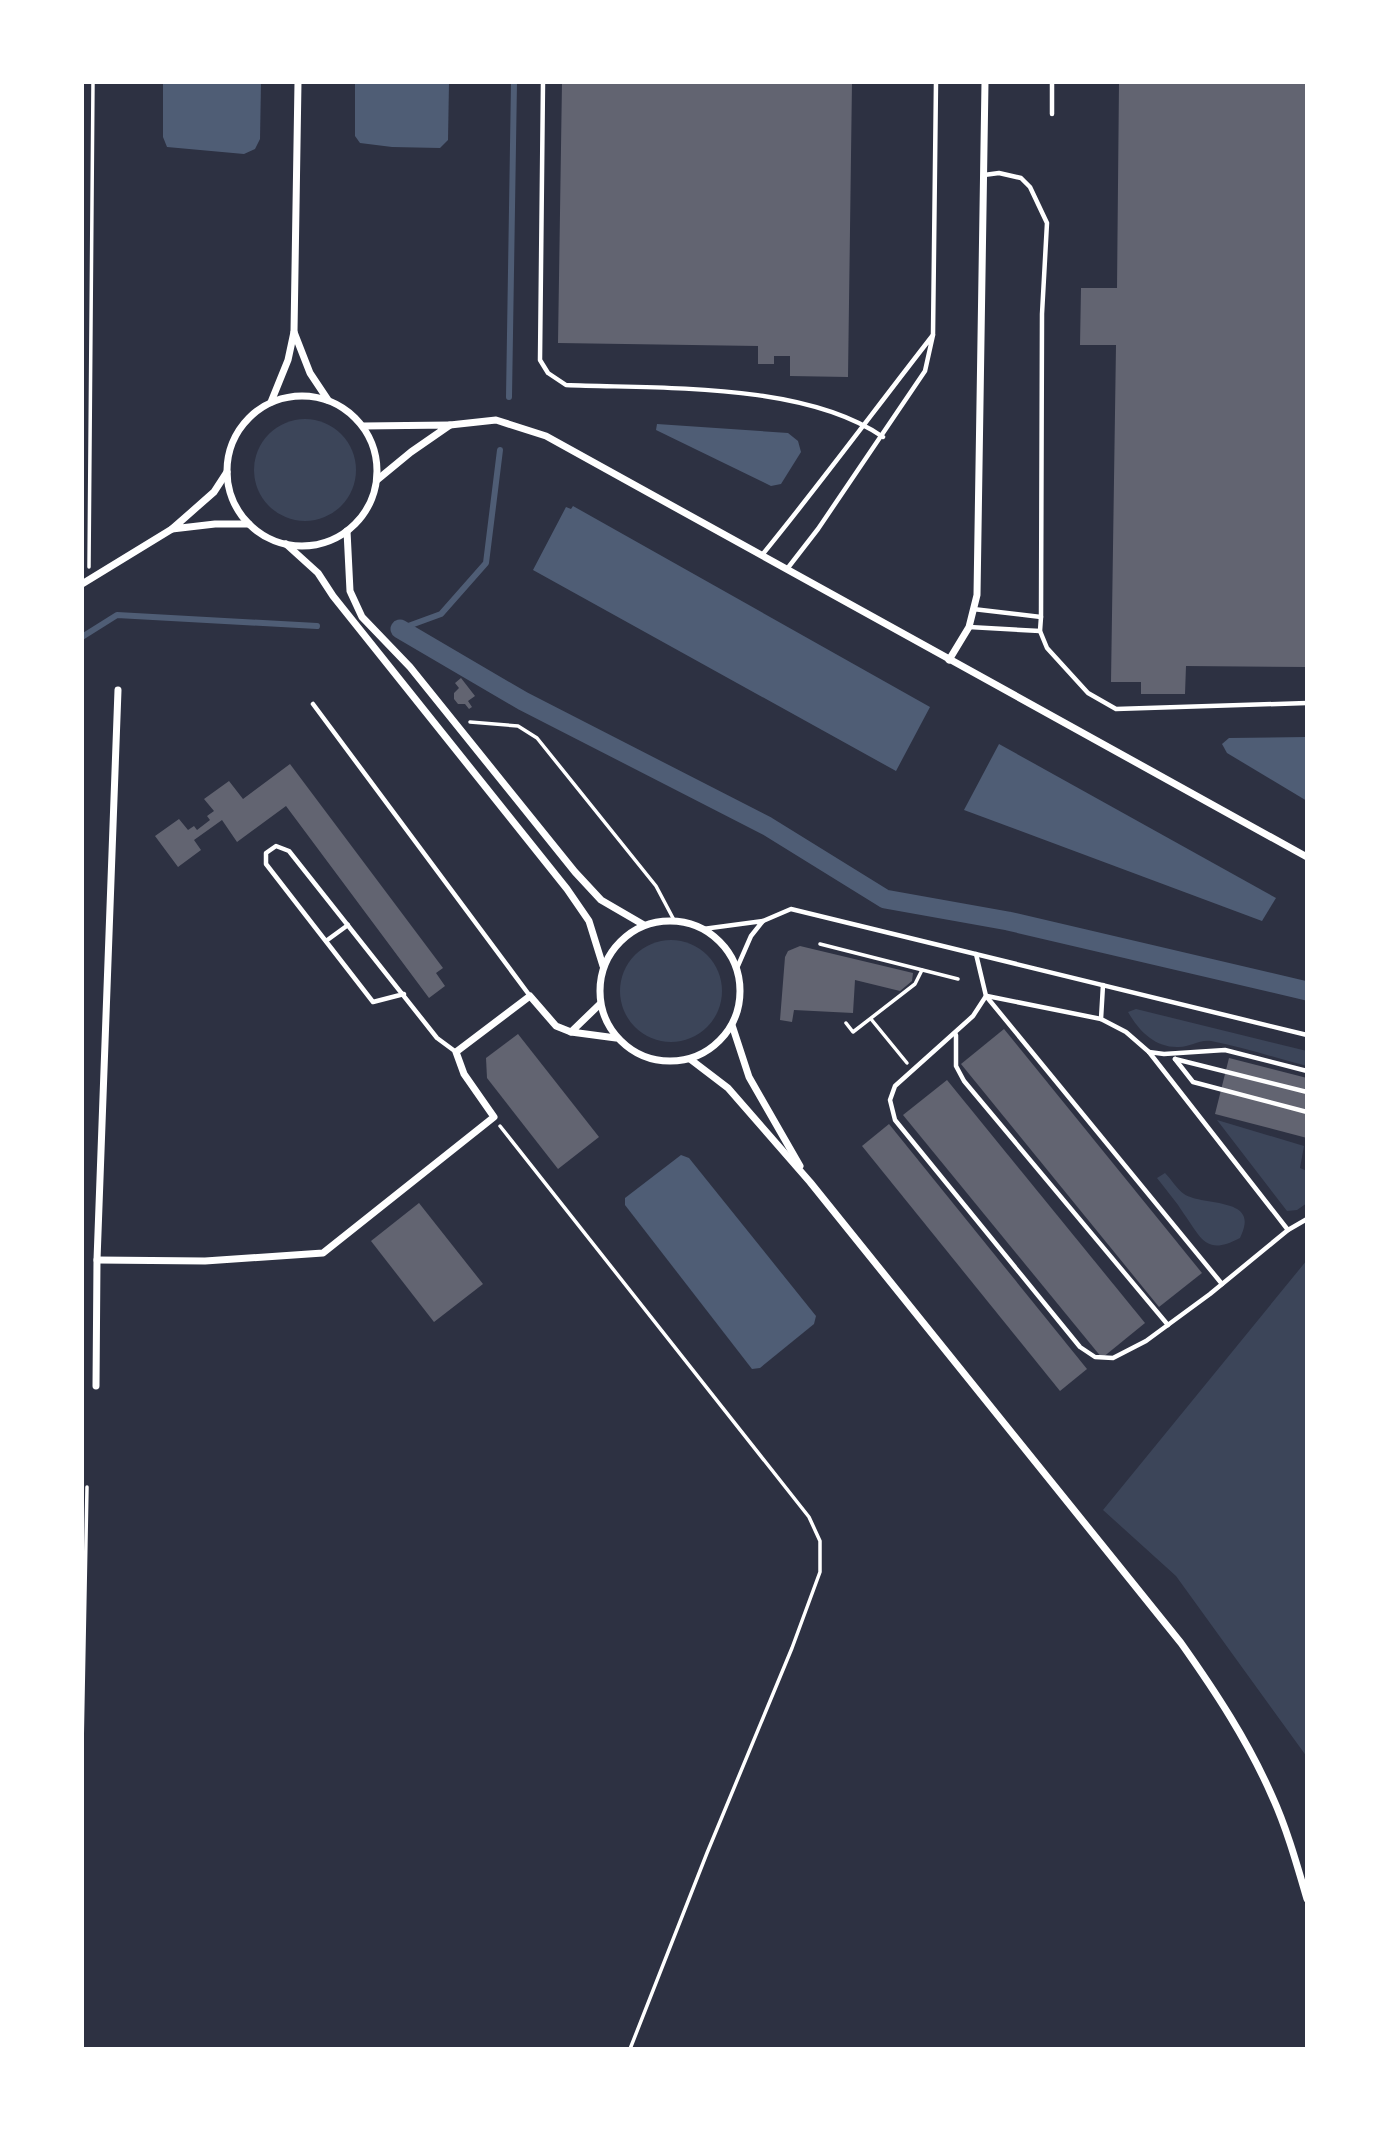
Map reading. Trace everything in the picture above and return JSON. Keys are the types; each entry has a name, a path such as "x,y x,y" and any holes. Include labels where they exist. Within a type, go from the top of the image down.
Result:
{"street":[{"path":"271,402 288,360 293,332 298,82"},
{"path":"949,660 968,627 977,581 985,82"},
{"path":"293,332 310,373 328,400"},
{"path":"309,396 328,400 347,410 363,426 372,443 377,461 377,480 372,500 362,517 347,531 328,541 307,546 286,544 266,536 249,524 237,508 230,491 227,472 230,450 239,430 253,414 271,402 309,396"},
{"path":"363,426 450,425 496,420 546,436 1307,857"},
{"path":"377,480 450,425"},
{"path":"86,582 172,529 214,492 227,472"},
{"path":"172,529 215,524 249,524"},
{"path":"347,531 350,591 362,617 410,667 575,872 601,900 644,925"},
{"path":"286,544 318,573 332,596 567,889 589,921 603,965"},
{"path":"96,1387 97,1260 117,690"},
{"path":"674,920 703,929 718,939 737,968 740,997 732,1025 721,1040 690,1059 670,1062 650,1059 632,1051 616,1038 606,1022 600,1004 599,985 603,965 620,941 644,925 674,920"},
{"path":"97,1260 205,1261 323,1252 494,1117 464,1074 456,1052 530,996 556,1026 572,1032 616,1038"},
{"path":"572,1032 600,1004"},
{"path":"732,1025 749,1077 810,1182"},
{"path":"690,1059 728,1088 810,1182 1172,1632 1217,1694 1248,1747 1273,1797 1307,1899"}],"lane":[{"path":"543,82 540,360 548,373 566,385 732,392 777,397 864,424 883,437"},
{"path":"787,569 883,437 925,371 933,335 936,82"},
{"path":"1052,82 1052,114"},
{"path":"983,175 999,173 1021,178 1030,187 1047,223 1042,314 1040,631 1047,648 1088,693 1116,709 1307,703"},
{"path":"762,555 933,335"},
{"path":"973,609 1041,617"},
{"path":"968,627 1040,631"},
{"path":"313,704 530,996"},
{"path":"404,995 373,1002 266,864 266,853 276,846 289,851 404,995 437,1038 456,1052"},
{"path":"703,929 763,921 791,909 1307,1035"},
{"path":"737,968 751,936 763,921"},
{"path":"326,941 348,925"},
{"path":"976,954 986,996 1222,1284"},
{"path":"1101,1018 1103,985"},
{"path":"986,996 1101,1018 1126,1032 1149,1052 1288,1230"},
{"path":"986,996 973,1016 956,1034 895,1086 890,1100 895,1120 1080,1347 1095,1357 1113,1358 1146,1341 1288,1230 1307,1219"},
{"path":"956,1034 956,1066 964,1081 1168,1325"},
{"path":"1174,1056 1225,1050 1307,1071"},
{"path":"1149,1052 1174,1056 1307,1092"},
{"path":"1174,1056 1192,1082 1307,1112"},
{"path":"1300,1223 1307,1224"}],"path":[{"path":"86,582 93,82"},
{"path":"454,721 518,726 537,738 656,886 674,920"},
{"path":"820,944 958,979"},
{"path":"846,1023 853,1032 915,984 922,970"},
{"path":"871,1019 913,1070"},
{"path":"508,1137 809,1517 820,1541 820,1572 792,1648 630,2049"},
{"path":"82,1747 87,1487"}],"shaded area":[{"path":"163,82 261,82 260,139 255,149 244,154 167,147 163,137"},
{"path":"355,82 449,82 448,140 440,148 360,143 355,136"},
{"path":"305,419 324,423 341,434 352,451 356,470 352,489 341,506 324,517 305,521 286,517 269,506 258,489 254,470 258,451 269,434 286,423"},
{"path":"657,424 788,433 798,441 801,452 781,484 771,486 656,430"},
{"path":"573,506 930,707 896,771 533,570 566,507 571,509"},
{"path":"1307,737 1307,801 1227,753 1222,744 1229,738"},
{"path":"999,744 1276,898 1262,921 964,810"},
{"path":"671,940 690,944 707,955 718,972 722,991 718,1010 707,1027 690,1038 671,1042 652,1038 635,1027 624,1010 620,991 624,972 635,955 652,944"},
{"path":"1136,1009 1307,1051 1307,1066 1211,1041 1179,1047 1162,1045 1137,1026 1128,1012"},
{"path":"1217,1120 1304,1146 1300,1168 1307,1171 1307,1203 1297,1210 1287,1211"},
{"path":"681,1155 689,1158 816,1316 814,1324 760,1368 752,1369 625,1205 625,1198"},
{"path":"1165,1173 1184,1194 1237,1209 1243,1215 1245,1225 1240,1238 1219,1245 1206,1242 1157,1178"},
{"path":"1307,1260 1307,1757 1176,1576 1103,1510"}],"building":[{"path":"562,82 852,82 848,377 790,376 790,356 774,356 774,364 758,364 758,346 558,343"},
{"path":"1119,82 1307,82 1307,667 1186,666 1185,694 1141,694 1141,682 1111,682 1116,345 1080,345 1081,288 1117,288"},
{"path":"461,678 475,696 468,701 472,707 469,709 454,699 454,693 459,688 455,683"},
{"path":"290,764 443,968 436,973 445,986 429,998 286,806 237,842 222,820 194,840 201,850 178,867 155,836 179,819 188,830 194,826 197,830 210,820 207,816 214,811 204,799 229,781 243,799"},
{"path":"800,946 913,973 912,981 900,991 855,980 853,1013 794,1010 792,1022 780,1020 785,957 788,951"},
{"path":"1004,1029 1202,1273 1159,1307 961,1064"},
{"path":"518,1034 599,1137 558,1169 487,1078 486,1058"},
{"path":"1229,1058 1307,1078 1307,1138 1215,1114"},
{"path":"947,1080 1145,1323 1102,1358 903,1115"},
{"path":"889,1124 1087,1369 1060,1391 862,1146"},
{"path":"419,1203 483,1284 434,1322 371,1241"}],"waterway":[{"path":"509,397 514,82"},
{"path":"400,629 441,614 486,563 500,450"},
{"path":"82,637 117,615 317,626"},
{"path":"400,629 523,701 767,826 885,899 1008,921 1307,991"}]}
